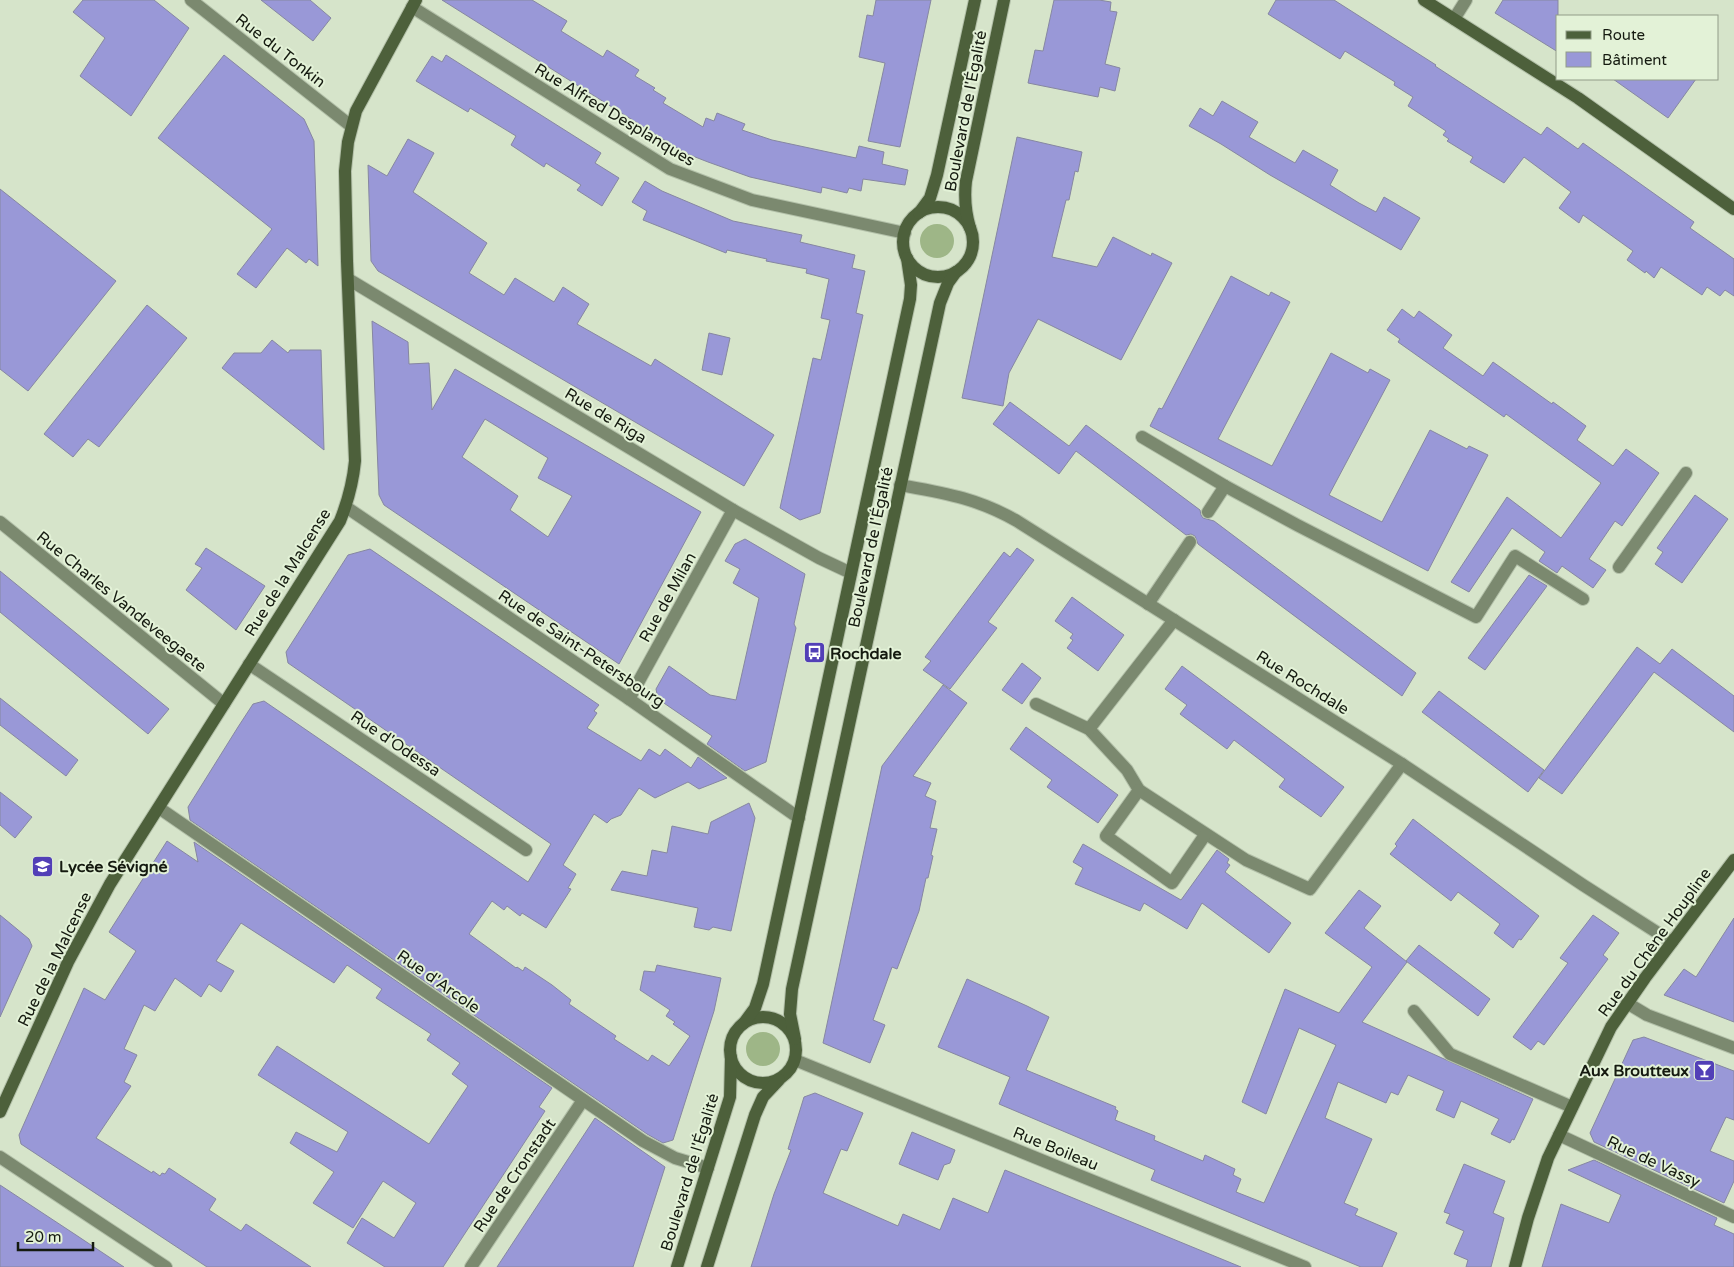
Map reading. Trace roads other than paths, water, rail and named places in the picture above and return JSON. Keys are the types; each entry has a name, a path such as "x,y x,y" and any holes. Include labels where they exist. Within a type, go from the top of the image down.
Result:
{"main road":[{"name":"Boulevard de l'Égalité","path":"920,213 930,198 937,175 975,0"},
{"name":"Boulevard de l'Égalité","path":"970,228 965,207 965,188 1004,0"},
{"path":"1424,0 1578,98 1734,209"},
{"name":"Rue de la Malcense","path":"0,1112 77,945 110,884 160,808 340,521 346,507 355,461 345,171 348,142 356,111 414,4"},
{"path":"931,208 948,209 959,214 970,228 973,239 970,255 965,265 950,275 938,277 926,275 915,268 907,258 904,246 905,233 910,222 920,213 931,208"},
{"name":"Boulevard de l'Égalité","path":"744,1022 755,1008 763,984 910,299 911,285 907,258"},
{"name":"Boulevard de l'Égalité","path":"795,1039 790,1014 792,988 940,302 948,283 956,272"},
{"name":"Rue du Chêne Houpline","path":"1515,1267 1541,1179 1559,1135 1611,1027 1626,1004 1734,860"},
{"path":"707,1267 755,1115 763,1097 790,1070 797,1050 795,1039 786,1025 771,1017 754,1017 744,1022 733,1035 730,1046 731,1057 738,1072 752,1081 767,1083 782,1077"},
{"name":"Boulevard de l'Égalité","path":"677,1267 730,1097 731,1057"}],"street":[{"name":"Rue du Tonkin","path":"191,0 351,126"},
{"path":"1454,19 1466,0"},
{"name":"Rue Alfred Desplanques","path":"414,4 670,169 752,200 905,233"},
{"name":"Rue de Riga","path":"348,279 733,510 819,558 851,573"},
{"path":"1142,437 1297,526 1476,617 1515,556 1583,599"},
{"path":"1619,567 1686,474"},
{"name":"Rue Rochdale","path":"900,485 973,500 996,508 1402,764 1575,880 1672,942"},
{"path":"1208,512 1225,486"},
{"name":"Rue de Saint-Petersbourg","path":"346,507 799,818"},
{"name":"Rue de Milan","path":"629,700 733,510"},
{"name":"Rue Charles Vandeveegaete","path":"0,522 224,704"},
{"path":"1148,604 1190,542"},
{"path":"1089,729 1174,620"},
{"name":"Rue d'Odessa","path":"249,664 526,850"},
{"path":"1036,704 1089,729 1127,770 1139,790 1246,860 1310,889 1402,764"},
{"path":"1139,790 1106,836 1172,883 1206,835"},
{"name":"Rue d'Arcole","path":"160,808 583,1100 660,1151 675,1158 708,1168"},
{"path":"1626,1004 1647,1015 1734,1048"},
{"path":"1414,1011 1450,1054 1572,1107"},
{"name":"Rue Boileau","path":"795,1060 1305,1267"},
{"name":"Rue de Cronstadt","path":"471,1267 583,1100"},
{"name":"Rue de Vassy","path":"1559,1135 1734,1216"},
{"path":"0,1157 166,1267"}],"place":[{"name":"Rochdale","path":"814,653"},
{"name":"Lycée Sévigné","path":"43,866"},
{"name":"Aux Broutteux","path":"1705,1070"}]}
